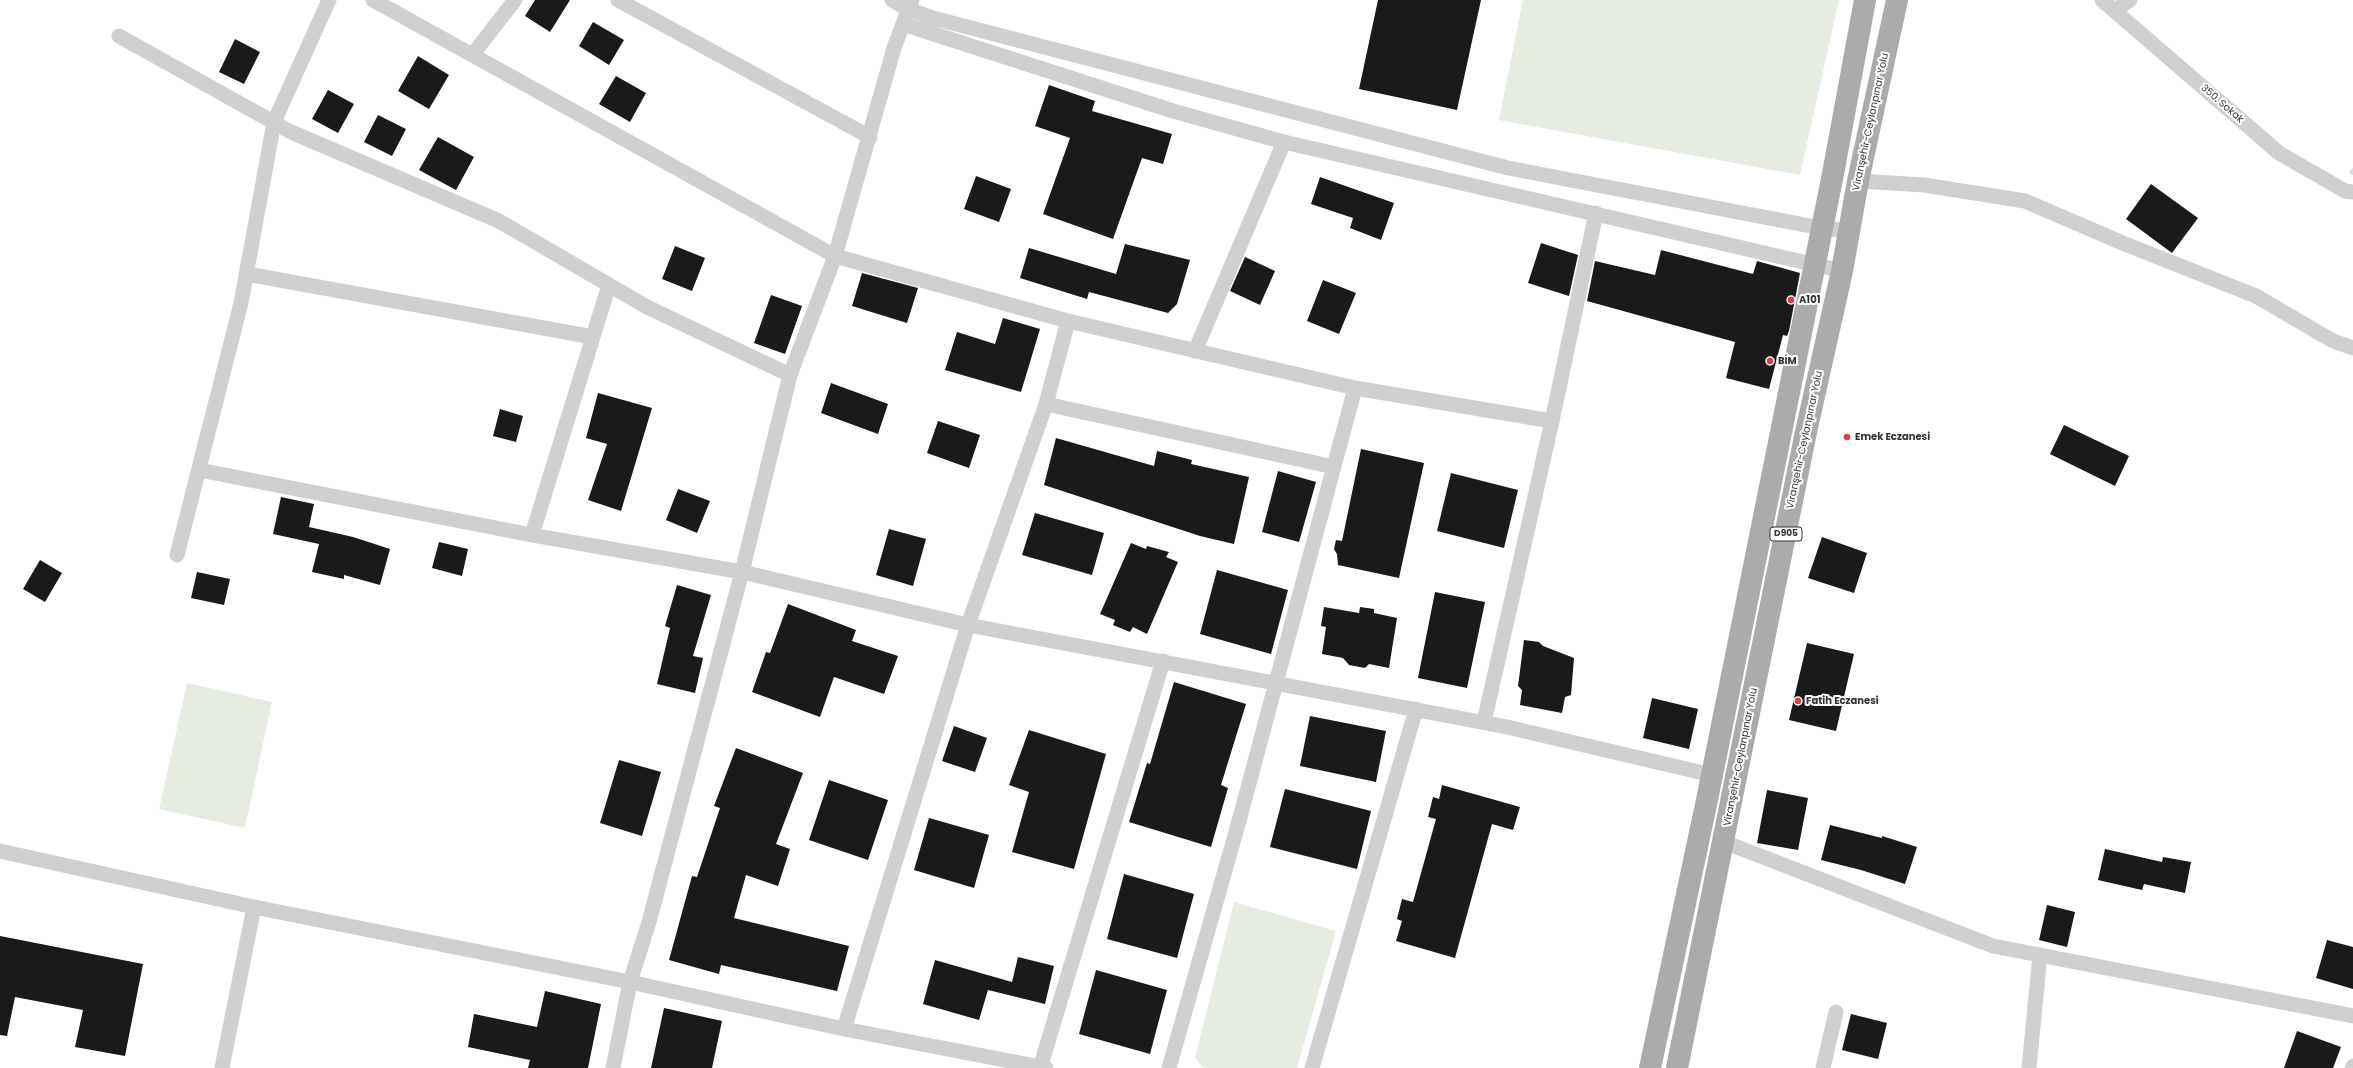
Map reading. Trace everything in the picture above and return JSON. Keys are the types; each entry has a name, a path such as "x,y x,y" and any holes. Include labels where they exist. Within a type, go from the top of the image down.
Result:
{"main road":[{"name":"D905","path":"1650,1068 1712,775 1815,264 1865,0"},
{"name":"Viranşehir-Ceylanpınar Yolu","path":"1677,1068 1806,432 1842,271 1858,181 1897,0"}],"street":[{"path":"177,555 241,303 274,122 329,0"},
{"path":"373,0 473,54 835,256 1068,321 1355,388 1552,421"},
{"path":"473,54 515,0"},
{"path":"618,0 870,138"},
{"path":"892,0 910,4 933,18 1508,168 1821,228 1849,230"},
{"name":"350. Sokak","path":"2102,0 2279,153 2345,190 2353,192"},
{"path":"2115,10 2130,0"},
{"path":"613,1068 630,982 651,914 742,572 790,375 835,256 910,4"},
{"path":"903,24 1173,111 1284,142 1842,271"},
{"path":"118,36 291,132 499,221 647,307 790,375"},
{"path":"1195,351 1284,142"},
{"path":"1858,181 1924,185 2025,201 2125,244 2256,296 2333,341 2353,348"},
{"path":"1484,722 1552,421 1596,213"},
{"path":"246,274 593,337"},
{"path":"532,535 609,285"},
{"path":"844,1029 968,625 1046,404 1068,321"},
{"path":"1169,1068 1276,682 1355,388"},
{"path":"1046,404 1334,466"},
{"path":"199,470 532,535 742,572 968,625 1484,722 1712,775"},
{"path":"0,850 254,907 630,982 844,1029 1042,1068 1163,661"},
{"path":"1312,1068 1416,709"},
{"path":"1724,842 1993,946 2353,1016"},
{"path":"222,1068 254,907"},
{"path":"2029,1068 2040,956"},
{"path":"1823,1068 1836,1012"}],"shaded area":[{"path":"1523,0 1839,0 1800,175 1499,120"},
{"path":"187,683 272,702 245,828 159,809"},
{"path":"1234,902 1336,931 1297,1068 1204,1068 1195,1058"}],"building":[{"path":"535,0 570,0 550,32 525,16"},
{"path":"1378,0 1481,0 1457,110 1359,89"},
{"path":"593,22 624,40 609,65 579,46"},
{"path":"235,39 260,52 244,84 219,72"},
{"path":"418,56 449,75 429,109 398,91"},
{"path":"616,76 646,93 630,122 599,104"},
{"path":"1049,85 1095,101 1092,111 1172,134 1163,164 1142,158 1113,239 1043,214 1070,138 1035,126"},
{"path":"328,90 354,104 338,133 312,119"},
{"path":"378,115 406,129 392,156 364,142"},
{"path":"438,137 474,157 456,190 419,170"},
{"path":"976,176 1011,189 999,222 964,209"},
{"path":"1320,177 1394,203 1381,240 1350,228 1353,218 1311,204"},
{"path":"2151,184 2198,218 2172,253 2126,219"},
{"path":"1541,243 1578,255 1569,296 1528,283"},
{"path":"1125,244 1190,260 1177,304 1168,313 1089,292 1087,299 1020,278 1029,248 1116,274"},
{"path":"675,246 705,258 692,291 662,279"},
{"path":"1661,250 1753,274 1757,261 1800,273 1789,331 1787,336 1783,335 1769,389 1726,378 1735,342 1587,301 1595,261 1655,275"},
{"path":"1245,257 1275,271 1260,305 1230,291"},
{"path":"862,273 918,288 907,323 852,306"},
{"path":"1323,280 1356,293 1339,334 1307,321"},
{"path":"771,295 802,306 785,354 754,343"},
{"path":"1003,318 1040,329 1021,392 945,370 957,332 995,344"},
{"path":"831,383 888,404 878,434 821,413"},
{"path":"598,393 652,408 621,511 588,500 607,444 586,438"},
{"path":"500,409 523,416 516,442 493,436"},
{"path":"938,421 980,435 969,468 927,453"},
{"path":"2064,425 2129,456 2115,486 2050,454"},
{"path":"1056,438 1154,466 1157,451 1192,460 1191,464 1249,477 1234,544 1200,536 1044,485"},
{"path":"1361,449 1424,463 1399,578 1338,565 1337,554 1334,549 1336,540 1342,541"},
{"path":"1278,471 1316,482 1299,542 1262,532"},
{"path":"1451,473 1518,490 1504,548 1437,531"},
{"path":"678,489 710,501 697,533 666,520"},
{"path":"281,497 314,504 309,527 353,537 390,549 380,585 344,575 344,579 312,572 319,544 273,534"},
{"path":"1035,513 1104,533 1092,575 1022,555"},
{"path":"889,529 926,539 913,586 876,575"},
{"path":"1822,537 1867,553 1854,593 1808,578"},
{"path":"439,542 468,549 462,576 432,568"},
{"path":"1131,543 1146,549 1147,546 1169,552 1166,557 1178,562 1147,634 1133,627 1130,632 1113,625 1115,620 1100,614"},
{"path":"40,560 62,573 45,602 23,589"},
{"path":"1217,570 1288,590 1271,654 1200,634"},
{"path":"197,572 230,579 224,605 191,598"},
{"path":"677,585 711,595 693,656 703,658 695,693 657,684 670,628 665,626"},
{"path":"1435,592 1485,602 1467,688 1418,678"},
{"path":"788,604 856,630 852,641 898,656 884,694 834,677 820,717 752,692 766,652 770,653"},
{"path":"1324,607 1359,613 1360,607 1374,609 1374,613 1397,618 1389,668 1369,664 1365,668 1349,665 1343,658 1322,654 1326,627 1321,626"},
{"path":"1524,640 1539,642 1543,646 1574,658 1571,695 1565,697 1562,713 1520,705 1522,690 1518,686"},
{"path":"1807,643 1854,654 1836,731 1789,720"},
{"path":"1174,682 1246,704 1221,785 1228,788 1211,847 1129,822 1147,763 1150,764"},
{"path":"1652,698 1698,709 1689,749 1643,738"},
{"path":"1310,716 1386,731 1376,782 1300,766"},
{"path":"954,726 987,738 975,772 942,761"},
{"path":"1029,730 1106,754 1074,869 1012,852 1029,792 1009,785"},
{"path":"736,748 803,773 776,844 790,849 778,886 746,875 734,918 849,946 837,991 721,965 719,974 669,960 692,876 697,877 720,808 714,806"},
{"path":"619,760 661,772 642,836 600,823"},
{"path":"829,780 888,800 868,860 809,840"},
{"path":"1442,785 1520,807 1513,830 1492,824 1455,958 1396,941 1402,921 1397,919 1402,899 1413,902 1436,819 1428,817 1433,797 1439,799"},
{"path":"1285,789 1371,811 1357,869 1270,847"},
{"path":"1767,790 1808,798 1798,850 1757,843"},
{"path":"929,818 989,835 974,888 914,870"},
{"path":"1830,825 1882,838 1882,836 1917,847 1905,884 1861,870 1821,860"},
{"path":"2105,849 2162,862 2163,857 2191,862 2185,893 2144,884 2142,890 2098,880"},
{"path":"1124,874 1194,894 1177,958 1107,939"},
{"path":"2047,905 2075,912 2067,947 2039,940"},
{"path":"0,936 143,964 125,1056 75,1047 83,1010 15,997 7,1036 0,1035"},
{"path":"2327,940 2353,947 2353,989 2316,978"},
{"path":"1018,957 1054,966 1045,1004 988,990 979,1020 923,1004 935,960 1012,982"},
{"path":"1096,970 1167,990 1150,1054 1079,1034"},
{"path":"545,991 601,1004 588,1068 528,1068 530,1060 468,1047 474,1014 537,1027"},
{"path":"664,1008 722,1021 712,1068 651,1068"},
{"path":"1851,1014 1887,1023 1878,1059 1842,1050"},
{"path":"2297,1031 2341,1047 2333,1068 2284,1068"}],"place":[{"name":"A101","path":"1791,300"},
{"name":"BİM","path":"1770,361"},
{"name":"Emek Eczanesi","path":"1847,437"},
{"name":"Fatih Eczanesi","path":"1798,701"}]}
